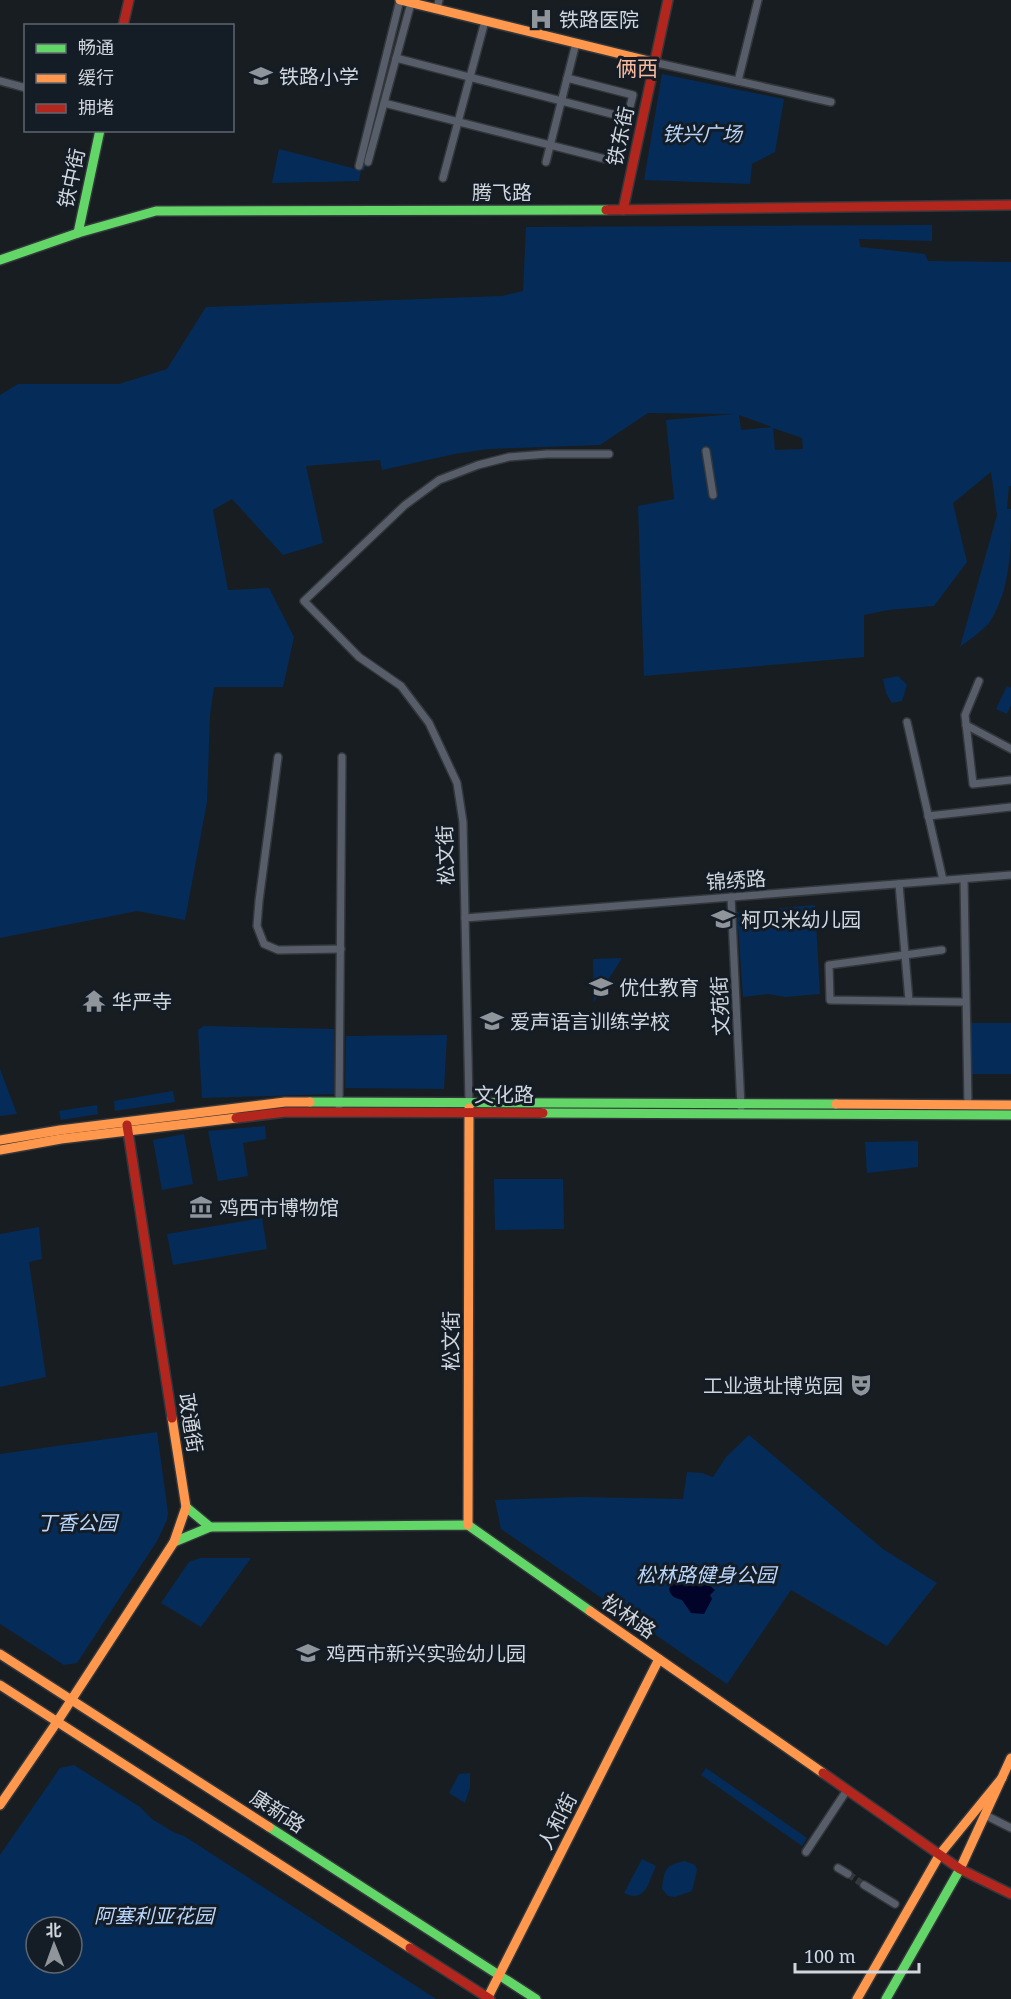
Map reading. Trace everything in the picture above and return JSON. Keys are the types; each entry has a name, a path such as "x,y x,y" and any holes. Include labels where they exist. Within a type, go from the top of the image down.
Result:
{"street":[{"path":"123,24 129,0"},
{"path":"359,166 400,0 438,5 485,21 831,102"},
{"name":"铁东街","path":"622,210 668,0"},
{"path":"738,81 758,0"},
{"path":"368,162 411,3"},
{"path":"443,178 485,21"},
{"path":"546,162 576,43"},
{"path":"396,58 627,118 633,95 567,78"},
{"path":"0,81 24,87"},
{"path":"384,103 613,161"},
{"name":"铁中街","path":"78,233 100,132"},
{"name":"腾飞路","path":"0,260 78,233 156,211 622,210 1011,205"},
{"path":"706,451 713,495"},
{"name":"松文街","path":"468,1525 468,1108 463,822 457,783 429,723 401,686 359,657 304,601 405,505 440,480 478,465 509,457 547,454 609,454"},
{"path":"979,681 964,715 973,784 1011,780"},
{"path":"907,722 943,880"},
{"path":"966,725 1011,749"},
{"path":"278,757 257,926 264,944 278,950 341,949"},
{"path":"339,1107 342,757"},
{"path":"928,816 1011,807"},
{"name":"锦绣路","path":"465,918 1011,875"},
{"path":"964,879 968,1105"},
{"path":"899,884 909,1001"},
{"name":"文苑街","path":"731,897 742,1109"},
{"path":"942,950 829,965 830,1000 965,1002"},
{"name":"文化路","path":"0,1150 285,1102 339,1107 742,1109 1011,1114"},
{"name":"文化路","path":"742,1109 1011,1105"},
{"name":"文化路","path":"0,1140 127,1127"},
{"name":"政通街","path":"57,1722 174,1542 186,1507 127,1127"},
{"path":"186,1507 210,1527"},
{"path":"174,1542 210,1527 468,1525"},
{"name":"松林路","path":"468,1525 960,1869 1011,1894"},
{"name":"康新路","path":"0,1654 536,1999"},
{"name":"人和街","path":"488,1999 658,1659"},
{"path":"0,1685 488,1999"},
{"path":"0,1805 57,1722"},
{"path":"886,1999 960,1869 1011,1758"},
{"path":"857,1999 940,1854 1002,1778"},
{"path":"806,1852 847,1790"},
{"path":"985,1815 1011,1828"},
{"path":"838,1868 848,1874"},
{"path":"864,1884 895,1904"}],"green space":[{"name":"铁兴广场","path":"662,74 784,99 775,152 752,164 750,184 644,180"},
{"path":"366,147 370,148 359,181 272,183 279,149 360,170"},
{"path":"932,225 932,241 859,239 860,247 925,254 928,261 1011,262 1011,486 1009,486 1007,509 1011,509 1010,554 1002,597 989,623 960,647 997,515 991,472 953,503 967,562 934,606 888,610 864,615 864,657 644,676 638,506 674,499 666,420 734,414 648,413 600,445 488,449 382,470 380,460 306,466 323,543 283,555 232,499 213,510 228,590 269,588 294,637 283,687 214,687 210,715 207,802 185,920 137,911 0,938 0,395 18,384 119,384 167,369 206,307 502,296 523,291 526,227","holes":["739,415 772,427 741,430","773,428 802,438 803,449 775,450"]},
{"path":"898,676 907,685 902,701 892,703 886,693 883,679"},
{"path":"1007,686 1011,688 1011,705 1007,714 996,709"},
{"path":"815,905 820,994 785,997 768,994 743,997 737,912"},
{"path":"622,958 594,1002 593,959"},
{"path":"970,1023 1011,1023 1011,1074 970,1074"},
{"path":"204,1026 334,1029 334,1094 202,1098 198,1030"},
{"path":"447,1035 444,1089 345,1088 346,1036"},
{"path":"0,1069 17,1114 0,1116"},
{"path":"173,1091 175,1102 115,1111 114,1101"},
{"path":"97,1105 98,1114 61,1120 59,1111"},
{"path":"265,1126 266,1139 243,1143 248,1176 218,1181 208,1131"},
{"path":"184,1134 193,1184 162,1190 153,1140"},
{"path":"918,1141 918,1167 867,1173 865,1142"},
{"path":"494,1179 563,1179 564,1229 495,1230"},
{"path":"262,1218 267,1249 173,1265 167,1234"},
{"path":"39,1227 42,1259 29,1262 46,1377 0,1387 0,1234"},
{"name":"丁香公园","path":"157,1432 167,1520 157,1541 77,1663 64,1665 0,1624 0,1454"},
{"name":"松林路健身公园","path":"749,1435 883,1549 937,1583 887,1646 791,1590 727,1684 501,1529 495,1500 581,1497 683,1499 687,1472 702,1473 713,1477 726,1457"},
{"path":"200,1558 251,1558 201,1627 161,1603 189,1562"},
{"name":"阿塞利亚花园","path":"74,1765 140,1807 152,1819 184,1836 436,1999 0,1999 0,1855 60,1768"},
{"path":"706,1768 807,1838 802,1846 701,1775"},
{"path":"470,1773 470,1787 465,1803 449,1793 459,1774"},
{"path":"642,1859 656,1866 645,1890 637,1896 631,1896 624,1893"},
{"path":"685,1861 695,1865 697,1870 692,1891 675,1897 668,1896 662,1889 665,1873 673,1864"}],"shaded area":[{"path":"687,1573 694,1573 699,1582 708,1584 715,1590 710,1595 712,1599 704,1614 691,1613 682,1600 674,1597 670,1592 671,1585 681,1582"}],"tunnel":[{"path":"848,1874 864,1885"}],"traffic: fast":[{"path":"78,233 100,132"},
{"path":"0,260 78,233 156,211 606,210"},
{"path":"310,1102 836,1104"},
{"path":"543,1113 1011,1115"},
{"path":"186,1507 210,1527 468,1525 590,1611"},
{"path":"174,1542 210,1527"},
{"path":"269,1827 536,1999"},
{"path":"886,1999 960,1869"}],"traffic: slow":[{"path":"400,0 653,62"},
{"path":"0,1140 60,1130 285,1102 310,1102"},
{"path":"836,1104 1011,1105"},
{"path":"468,1525 469,1108"},
{"path":"0,1150 61,1139 236,1118"},
{"path":"0,1805 174,1542 186,1507 172,1418"},
{"path":"590,1611 823,1773"},
{"path":"0,1654 269,1827"},
{"path":"487,1999 659,1659"},
{"path":"0,1685 410,1948"},
{"path":"960,1869 1011,1758"},
{"path":"857,1999 940,1854 1002,1778"}],"traffic: jam":[{"path":"123,24 129,0"},
{"path":"623,210 668,0"},
{"path":"606,210 1011,205"},
{"path":"236,1118 286,1112 543,1113"},
{"path":"127,1125 172,1418"},
{"path":"823,1773 960,1869 1011,1894"},
{"path":"410,1948 490,1999"}],"place":[{"name":"铁路医院","path":"541,19"},
{"name":"铁路小学","path":"261,76"},
{"name":"柯贝米幼儿园","path":"723,919"},
{"name":"优仕教育","path":"601,987"},
{"name":"华严寺","path":"94,1001"},
{"name":"爱声语言训练学校","path":"492,1021"},
{"name":"鸡西市博物馆","path":"201,1207"},
{"name":"工业遗址博览园","path":"861,1385"},
{"name":"鸡西市新兴实验幼儿园","path":"308,1653"}],"district":[{"name":"俩西","path":"637,68"}]}
